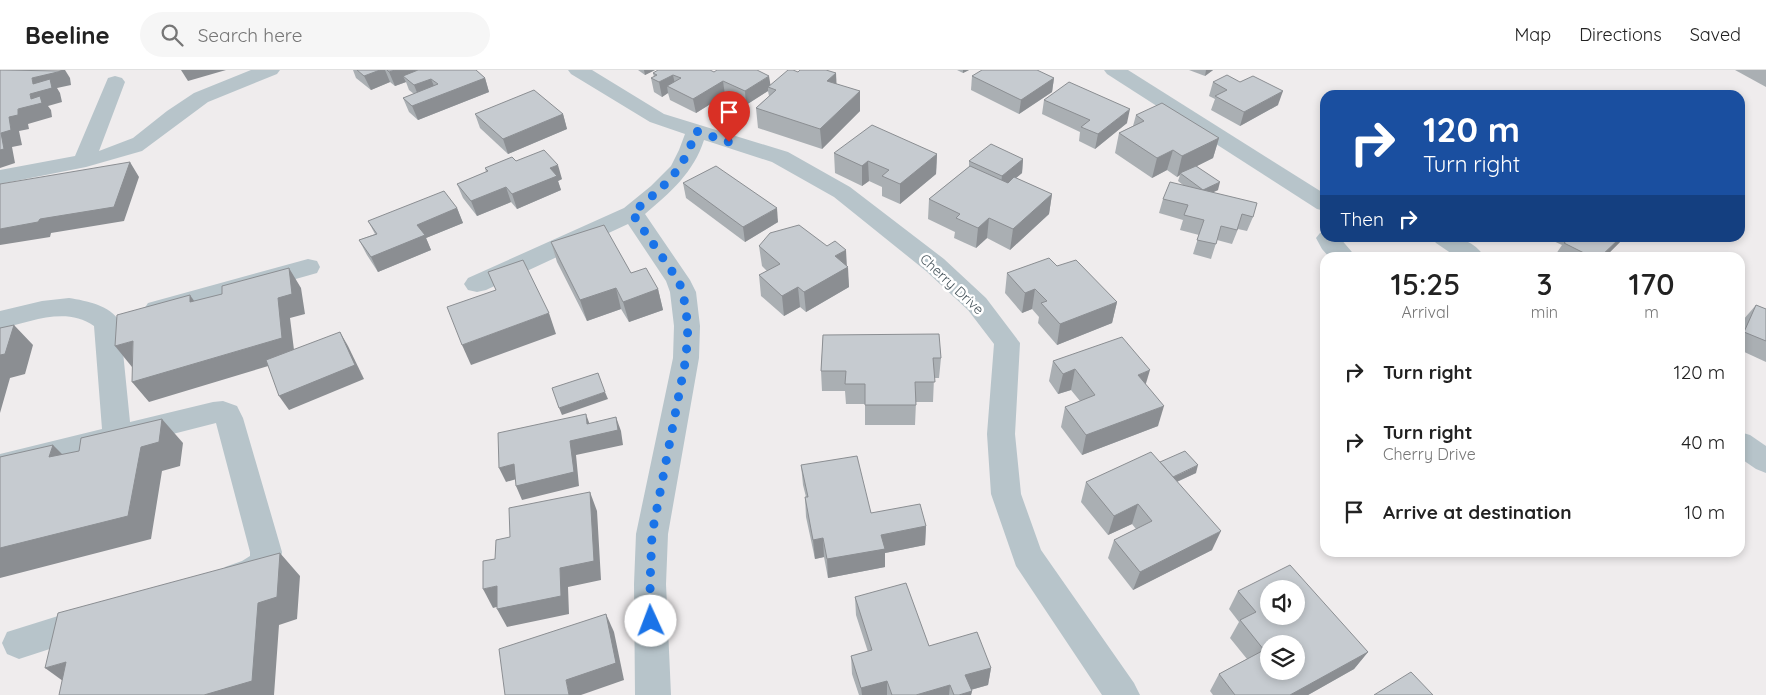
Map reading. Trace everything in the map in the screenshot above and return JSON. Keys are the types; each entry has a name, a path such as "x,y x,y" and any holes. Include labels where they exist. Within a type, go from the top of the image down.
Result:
{"street":[{"path":"0,177 116,152 136,145 156,132 180,110 228,85 270,70"},
{"name":"Cherry Drive","path":"578,70 657,118 780,157 842,192 942,272 977,304 1007,343 1001,434 1006,494 1027,556 1122,695"},
{"path":"1114,70 1320,201"},
{"path":"86,159 115,82"},
{"path":"477,284 632,213 659,191 680,169 690,150 696,131"},
{"path":"632,213 678,280 683,292 688,326 686,358 652,534 650,584 653,695"},
{"path":"1330,242 1340,252"},
{"path":"1450,242 1464,252"},
{"path":"0,320 60,306 77,307 123,318 308,267"},
{"path":"117,438 123,318"},
{"path":"0,466 213,413 223,412 227,414 266,552 266,561 255,570 213,584"},
{"path":"1745,446 1766,460"},
{"path":"19,643 121,612"}],"building":[{"path":"0,70 62,71 32,78 33,84 50,79 52,88 30,94 31,99 40,96 42,103 18,109 18,115 9,117 11,130 1,133 4,149 0,150"},
{"path":"357,70 380,70 364,76"},
{"path":"418,70 476,70 485,78 412,106 403,98 438,84 431,79 414,85 403,76"},
{"path":"658,70 710,70 714,72 717,70 757,70 769,76 745,91 723,81 693,99 667,86 681,78 673,75 659,82 651,78 657,75 653,73"},
{"path":"788,70 798,72 800,70 826,70 836,73 827,81 860,91 820,129 756,108 776,90 768,87"},
{"path":"982,70 1037,70 1054,78 1021,100 972,76"},
{"path":"1227,75 1240,82 1253,76 1283,91 1244,112 1215,96 1227,90 1213,82"},
{"path":"1069,82 1130,109 1098,134 1081,127 1090,120 1044,100"},
{"path":"534,90 563,114 503,139 475,114"},
{"path":"1162,103 1219,138 1182,156 1173,150 1157,158 1119,133 1144,121 1136,115"},
{"path":"872,125 937,154 900,184 882,176 889,170 868,161 862,166 834,153"},
{"path":"991,144 1023,159 1002,176 969,161"},
{"path":"544,150 558,165 550,168 557,176 512,194 506,187 471,201 457,184 488,171 485,168 512,157 516,161"},
{"path":"130,162 114,207 40,219 38,222 0,229 0,184"},
{"path":"716,166 777,208 743,227 683,183"},
{"path":"970,166 1008,183 1014,177 1052,194 1013,229 989,218 978,228 956,218 960,214 929,199"},
{"path":"1196,166 1220,182 1203,190 1180,173"},
{"path":"1170,182 1257,203 1253,217 1242,214 1237,230 1221,226 1216,244 1197,240 1204,220 1184,215 1188,205 1163,199"},
{"path":"444,191 457,208 417,225 425,235 371,257 359,240 377,234 368,221"},
{"path":"604,225 631,273 646,268 658,289 623,302 616,288 580,300 551,242"},
{"path":"799,225 827,246 835,241 846,250 835,256 848,267 804,292 798,287 782,296 759,275 780,264 759,246 770,233"},
{"path":"1616,242 1605,252 1582,252 1564,243"},
{"path":"1049,258 1057,266 1076,260 1117,302 1060,324 1041,303 1047,301 1035,289 1025,293 1007,273"},
{"path":"523,260 549,313 462,345 447,307 496,290 488,272"},
{"path":"289,268 292,294 278,298 282,338 132,382 133,341 115,346 117,315 190,295 190,302 222,294 222,286"},
{"path":"1756,305 1766,309 1766,341 1745,332"},
{"path":"14,325 5,354 0,355 0,328"},
{"path":"340,332 355,365 279,396 266,360"},
{"path":"939,334 941,358 933,358 935,382 915,382 916,405 865,405 865,384 845,384 846,371 821,371 823,335"},
{"path":"1122,337 1150,370 1138,375 1164,406 1086,435 1065,407 1095,395 1075,369 1063,374 1053,361"},
{"path":"598,373 605,392 559,408 552,388"},
{"path":"586,414 587,424 616,417 618,430 570,441 574,472 516,486 514,464 499,468 498,433"},
{"path":"162,419 159,442 141,447 128,516 0,548 0,457 53,445 49,457 79,451 81,438"},
{"path":"1185,451 1198,465 1173,477 1160,462"},
{"path":"1151,452 1221,531 1140,572 1114,540 1152,521 1138,504 1114,516 1086,482"},
{"path":"857,456 871,513 920,504 926,526 881,535 885,549 827,559 823,538 813,540 805,497 808,497 801,465"},
{"path":"590,492 594,561 560,568 561,596 497,609 497,586 483,589 483,561 495,559 496,540 510,537 509,508"},
{"path":"280,553 277,597 258,603 252,681 204,695 59,695 66,662 45,668 58,613"},
{"path":"1290,565 1303,580 1260,580"},
{"path":"1260,580 1260,625 1305,625 1305,582 1368,652 1290,695 1235,695 1219,674 1260,652 1260,680 1305,680 1305,635 1260,635 1260,645 1240,620 1256,612 1238,591"},
{"path":"906,583 929,646 977,632 991,668 965,675 972,691 954,695 950,685 916,695 892,695 887,681 861,688 851,656 872,650 855,597"},
{"path":"606,614 616,663 566,680 569,695 505,695 499,649"},
{"path":"1411,672 1433,695 1374,695"}],"route":[{"path":"651,621 652,534 686,358 688,326 683,292 678,280 632,213 659,191 680,169 690,150 696,131 729,142"}]}
